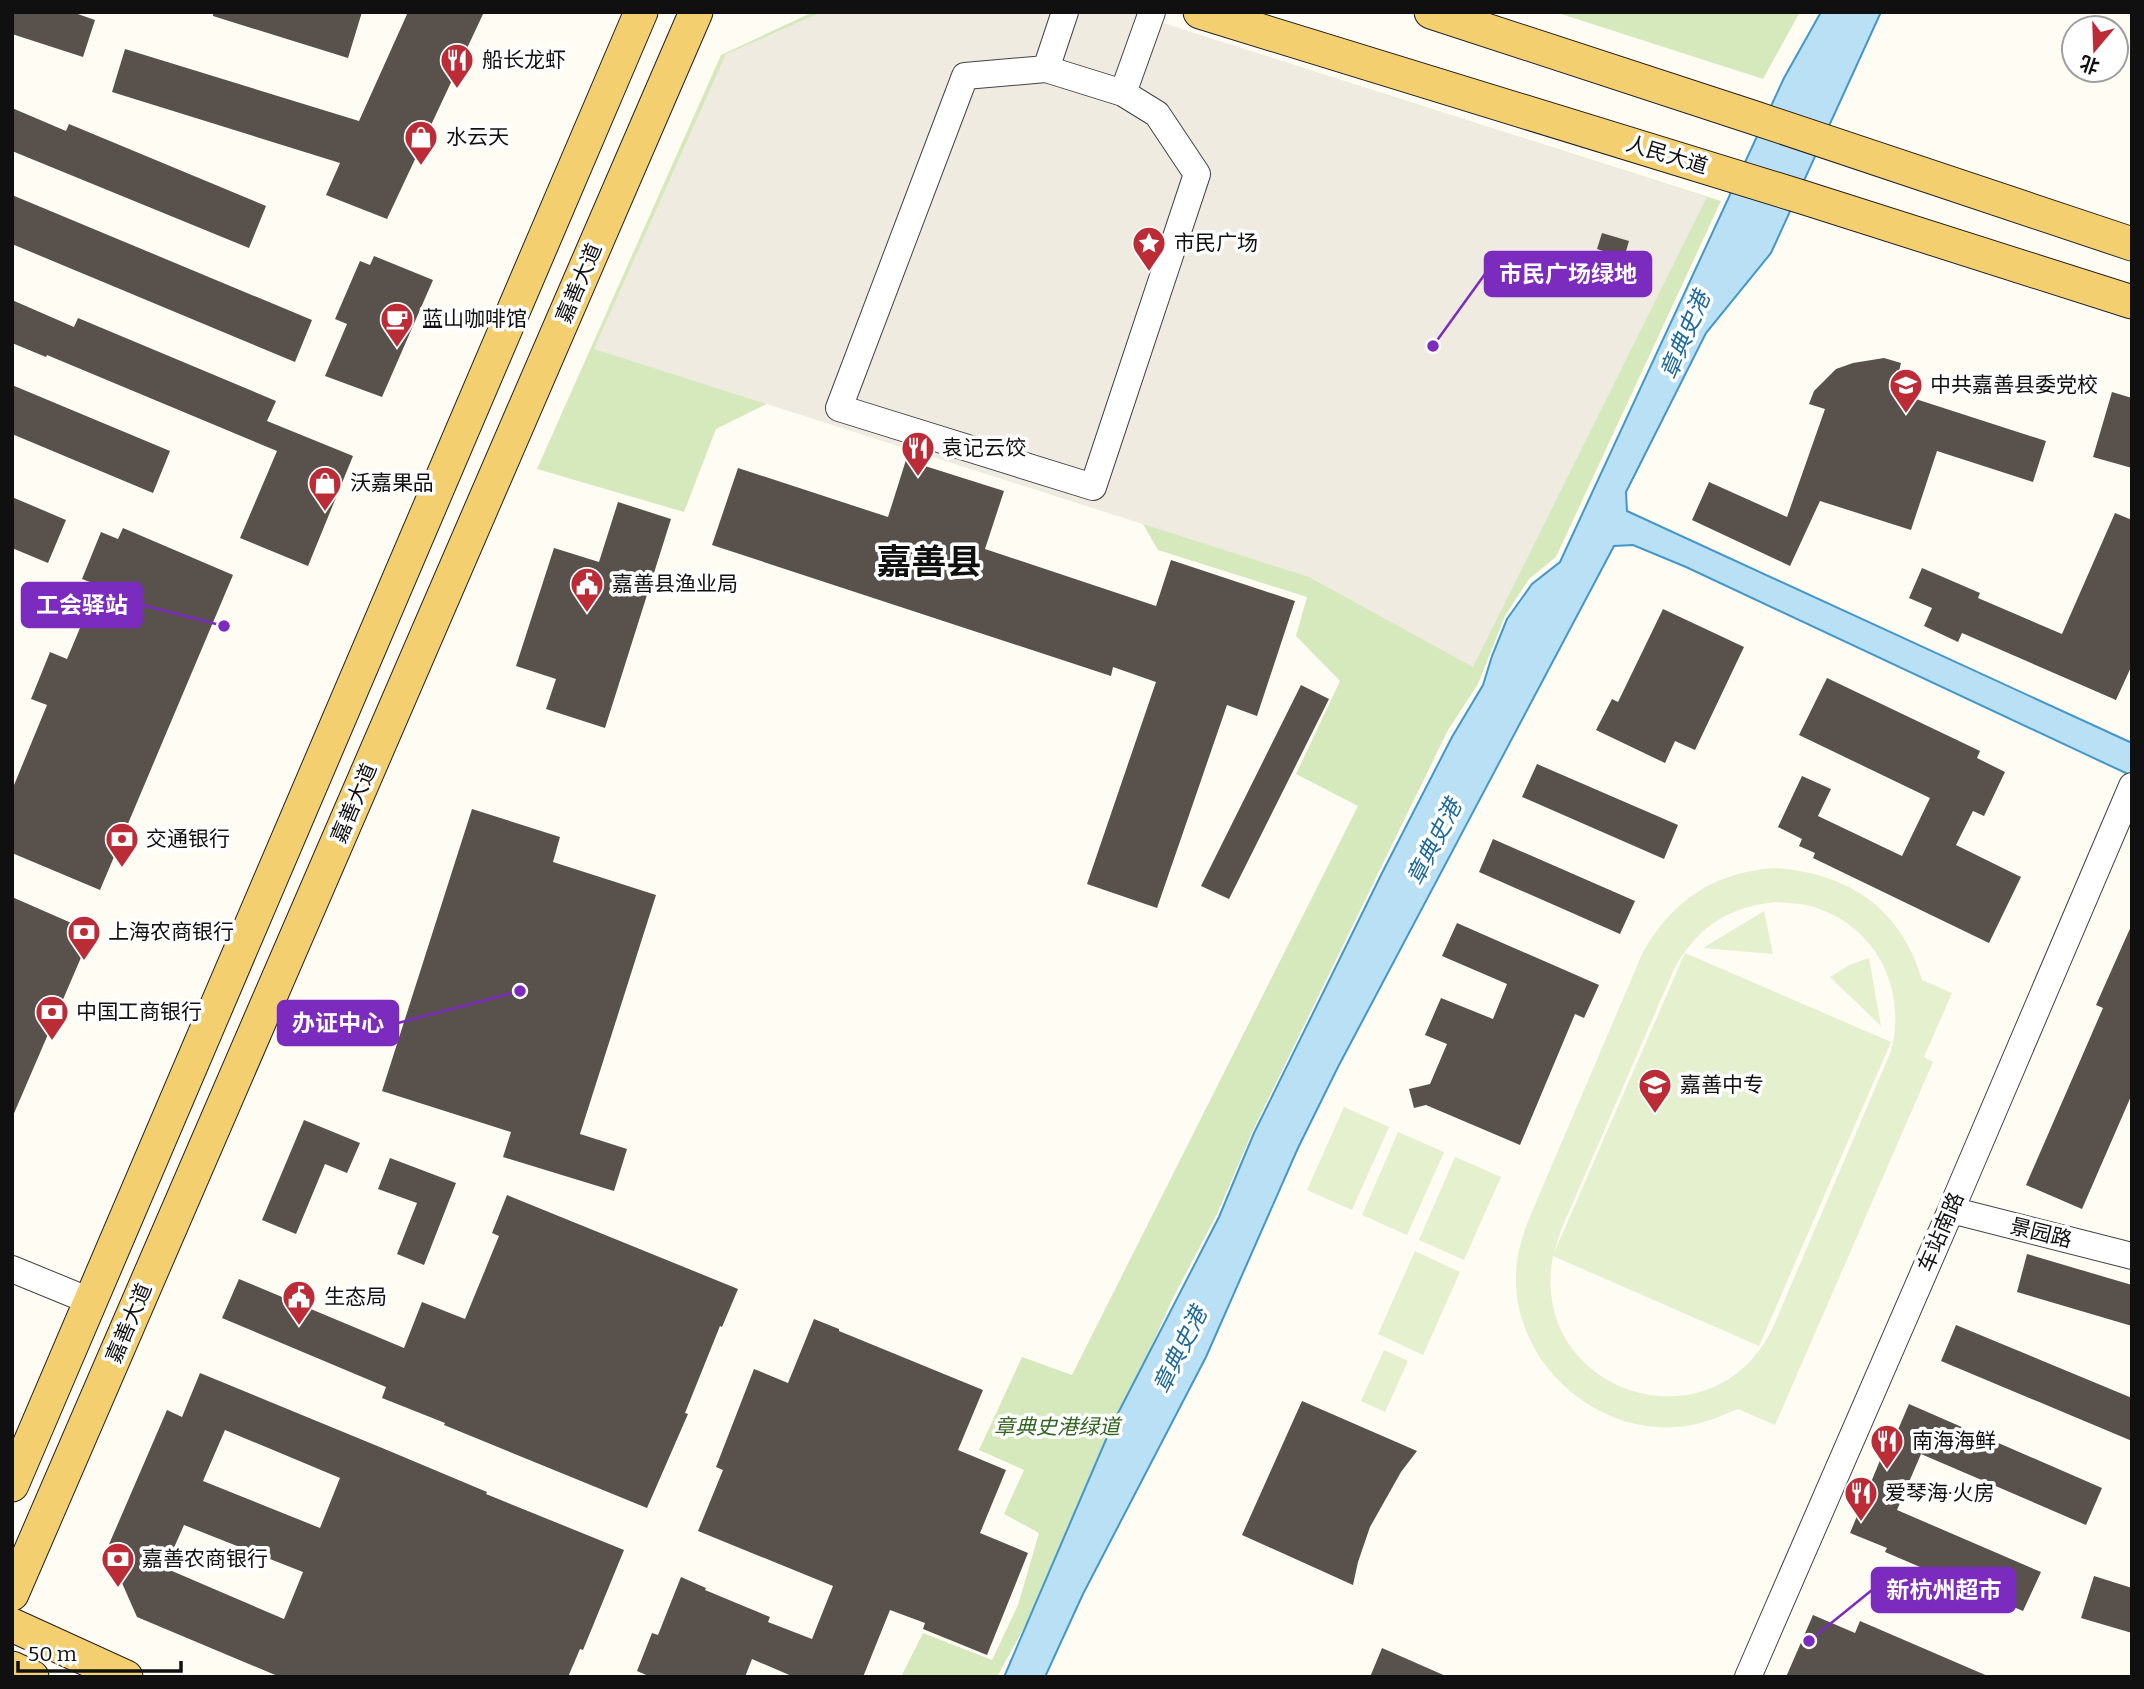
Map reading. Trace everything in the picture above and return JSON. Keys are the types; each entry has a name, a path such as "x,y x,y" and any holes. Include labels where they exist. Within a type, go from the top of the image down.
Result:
{"main road":[{"name":"人民大道","path":"1200,12 1802,197 2132,302"},
{"path":"1431,12 2132,244"},
{"name":"嘉善大道","path":"12,1594 701,16"},
{"path":"12,1485 634,19"},
{"path":"12,1625 126,1677"},
{"path":"12,1668 32,1677"}],"street":[{"path":"1046,69 1065,12"},
{"path":"1123,93 1152,12"},
{"path":"1046,69 1123,93 1157,114 1197,174 1093,487 839,408 964,76 1046,69"},
{"name":"车站南路","path":"1748,1677 1951,1210 2127,795"},
{"name":"景园路","path":"1951,1210 2132,1256"},
{"path":"12,1269 90,1301"}],"green space":[{"path":"813,12 1015,12 781,397 716,429 684,512 537,469 721,55"},
{"path":"1555,12 1800,12 1763,79"},
{"name":"章典史港绿道","path":"1193,33 1721,201 1556,557 1529,579 1505,616 1478,684 1448,730 1254,1128 1217,1214 1172,1300 1038,1602 997,1677 901,1677 923,1633 992,1660 1018,1605 1039,1533 1004,1514 1024,1470 979,1450 1022,1357 1072,1375 1358,806 1296,774 1340,681 1296,636 1307,597 1158,550 1133,507"},
{"path":"1773,868 1800,871 1847,886 1867,898 1900,932 1913,954 1922,980 1952,993 1924,1057 1933,1062 1775,1425 1738,1409 1692,1425 1659,1427 1627,1422 1597,1409 1570,1391 1547,1368 1530,1340 1519,1309 1516,1268 1519,1252 1531,1214 1643,952 1668,918 1697,892 1713,883 1751,871","holes":["1776,902 1809,906 1836,916 1855,929 1870,945 1882,963 1895,1005 1891,1051 1774,1325 1747,1365 1711,1388 1672,1396 1632,1391 1596,1372 1568,1343 1553,1304 1553,1256 1759,1346 1891,1042 1685,953 1554,1253 1561,1230 1675,967 1694,940 1716,921 1743,908"]},
{"path":"1764,911 1773,954 1703,948"},
{"path":"1869,958 1881,1026 1830,977 1849,965"},
{"path":"1344,1107 1389,1127 1352,1210 1307,1190"},
{"path":"1398,1132 1444,1152 1407,1235 1362,1215"},
{"path":"1455,1157 1501,1177 1464,1260 1419,1240"},
{"path":"1415,1251 1460,1272 1423,1355 1378,1334"},
{"path":"1384,1350 1408,1361 1385,1412 1361,1401"}],"shaded area":[{"name":"市民广场","path":"822,12 1129,12 1707,197 1473,667 1309,577 594,349 726,54"}],"water":[{"name":"章典史港","path":"1821,12 1881,12 1771,253 1706,333 1626,492 1627,511 2132,743 2132,776 1686,567 1633,545 1614,546 1338,1067 1298,1148 1206,1357 1083,1594 1045,1677 1004,1677 1114,1421 1219,1217 1254,1133 1382,873 1452,737 1483,685 1507,619 1532,584 1560,562 1784,78"}],"building":[{"path":"12,12 72,12 95,20 83,57 12,34"},
{"path":"213,12 362,12 348,58 213,16"},
{"path":"408,12 484,12 387,219 326,195 340,163 112,92 125,49 359,121"},
{"path":"12,108 66,131 69,124 266,206 249,248 12,151"},
{"path":"12,195 312,320 295,362 12,244"},
{"path":"1602,233 1629,241 1624,258 1597,249"},
{"path":"374,256 433,280 382,397 325,376 347,324 335,319 360,261 370,265"},
{"path":"12,300 74,327 78,318 276,401 267,421 353,456 308,566 240,538 277,451 12,343"},
{"path":"1884,358 1901,363 1894,392 2046,441 2033,482 1937,451 1911,530 1820,501 1790,566 1692,520 1709,482 1787,517 1825,409 1809,404 1814,391 1836,369"},
{"path":"12,385 170,451 153,493 12,434"},
{"path":"2112,392 2132,398 2132,468 2093,457"},
{"path":"906,460 1004,491 985,549 1156,606 1171,560 1295,601 1257,716 1227,705 1157,908 1087,884 1156,682 1113,667 1111,676 712,545 738,468 888,517"},
{"path":"12,497 66,520 48,563 12,548"},
{"name":"嘉善县渔业局","path":"618,502 671,519 605,728 546,709 556,679 516,666 554,548 599,562"},
{"path":"2115,513 2132,520 2132,665 2116,700 1962,633 1958,642 1924,626 1932,608 1909,598 1922,568 1980,593 1978,598 2062,634"},
{"path":"123,528 233,575 100,890 12,853 12,790 47,705 31,699 50,652 67,659 98,585 82,579 101,532 118,539"},
{"path":"1663,609 1744,647 1695,750 1675,741 1665,763 1596,730 1612,699 1618,702"},
{"path":"1827,678 1980,751 1977,758 2005,772 1984,816 1973,811 1956,845 2021,877 1989,943 1813,858 1815,853 1799,846 1802,839 1778,827 1802,776 1831,789 1818,816 1902,856 1930,798 1799,735"},
{"path":"1301,685 1329,699 1229,899 1201,886"},
{"path":"1537,764 1678,825 1664,859 1522,797"},
{"path":"472,809 560,837 553,862 656,895 580,1134 627,1149 614,1191 503,1157 511,1132 382,1091"},
{"path":"1493,839 1635,901 1620,934 1479,872"},
{"path":"12,897 92,932 12,1118"},
{"path":"1457,923 1599,985 1584,1018 1575,1014 1520,1145 1426,1105 1414,1108 1409,1089 1430,1084 1447,1044 1425,1035 1441,998 1493,1019 1507,984 1442,956"},
{"path":"2132,924 2132,1094 2082,1209 2026,1185 2103,1008 2096,1005"},
{"path":"304,1120 360,1143 347,1173 325,1164 296,1234 262,1220"},
{"path":"390,1158 456,1183 424,1265 397,1254 417,1203 378,1189"},
{"path":"507,1195 738,1289 722,1327 720,1326 685,1413 688,1414 647,1508 382,1398 386,1387 222,1318 239,1279 404,1348 422,1302 465,1319 499,1236 492,1233"},
{"path":"2027,1254 2132,1285 2132,1326 2017,1292"},
{"path":"814,1319 983,1390 958,1450 1006,1470 980,1533 1028,1553 987,1655 923,1629 925,1623 890,1610 863,1677 794,1677 752,1659 745,1677 651,1677 637,1671 652,1633 658,1635 681,1577 770,1617 768,1622 812,1639 833,1586 698,1531 723,1470 716,1467 754,1369 788,1383"},
{"path":"1956,1325 2132,1398 2132,1441 1941,1361"},
{"path":"200,1373 624,1550 583,1650 580,1649 568,1677 280,1677 137,1617 107,1549 167,1410 182,1417","holes":["225,1430 340,1478 320,1528 203,1481","184,1525 303,1572 284,1619 165,1568"]},
{"path":"1302,1401 1417,1451 1401,1472 1370,1527 1353,1585 1242,1535"},
{"path":"1909,1404 2102,1488 2086,1525 1921,1454 1897,1510 2041,1572 2023,1611 1885,1552 1887,1548 1850,1533 1881,1458 1885,1460"},
{"path":"2094,1576 2132,1588 2132,1633 2081,1618"},
{"path":"1813,1615 1855,1633 1860,1621 1990,1677 1786,1677"},
{"path":"1382,1648 1448,1677 1370,1677"}],"place":[{"name":"船长龙虾","path":"457,90"},
{"name":"水云天","path":"421,167"},
{"name":"市民广场","path":"1149,273"},
{"name":"市民广场绿地","path":"1433,346"},
{"name":"蓝山咖啡馆","path":"397,349"},
{"name":"中共嘉善县委党校","path":"1906,415"},
{"name":"袁记云饺","path":"918,478"},
{"name":"沃嘉果品","path":"325,513"},
{"name":"嘉善县渔业局","path":"587,614"},
{"name":"工会驿站","path":"224,626"},
{"name":"交通银行","path":"122,869"},
{"name":"上海农商银行","path":"84,962"},
{"name":"办证中心","path":"520,991"},
{"name":"中国工商银行","path":"52,1042"},
{"name":"嘉善中专","path":"1655,1115"},
{"name":"生态局","path":"299,1327"},
{"name":"南海海鲜","path":"1887,1471"},
{"name":"爱琴海·火房","path":"1861,1523"},
{"name":"嘉善农商银行","path":"118,1589"},
{"name":"新杭州超市","path":"1809,1641"}],"district":[{"name":"嘉善县","path":"929,562"}]}
